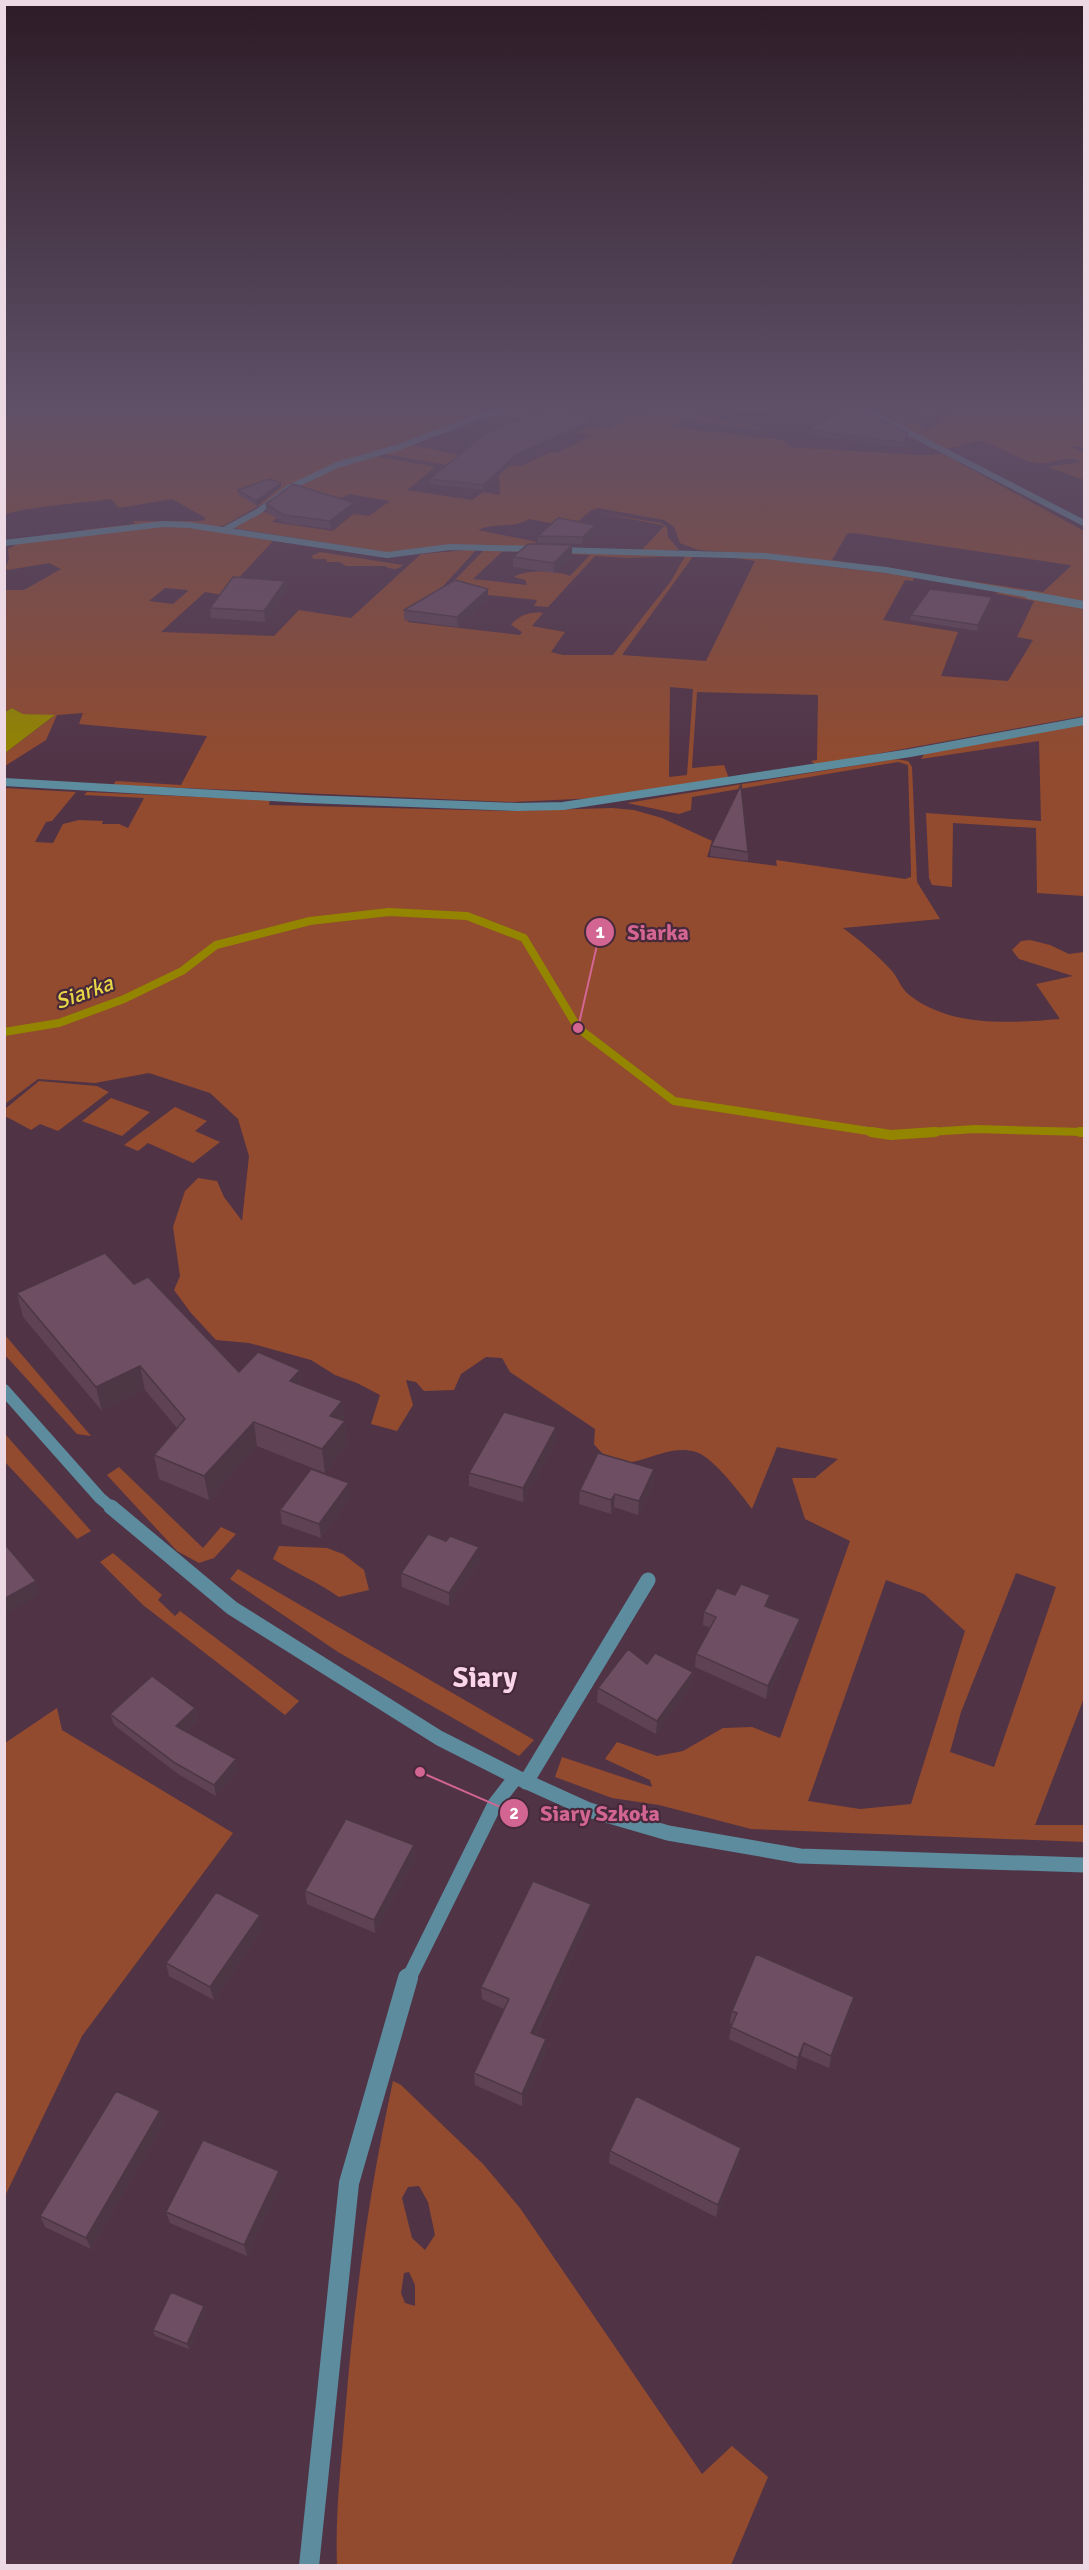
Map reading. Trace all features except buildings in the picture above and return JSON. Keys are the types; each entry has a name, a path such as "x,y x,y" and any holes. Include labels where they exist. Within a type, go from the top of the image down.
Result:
{"street":[{"path":"4,543 143,526"},
{"path":"187,526 226,529 306,544 387,555 468,547 543,549"},
{"path":"226,529 232,526"},
{"path":"552,550 700,552 769,556 932,578 1084,605"},
{"path":"4,782 306,799 518,807 563,806 750,780 1084,721"},
{"path":"4,1390 100,1498 232,1608 439,1738 589,1810 668,1833 800,1856 1084,1865"},
{"path":"309,2565 349,2183 410,1971 495,1804 521,1779 648,1581"}],"shaded area":[{"path":"118,526 154,526 81,530"},
{"path":"162,526 191,527 273,541 223,595 205,592 161,632 274,636 299,610 351,618 421,554 477,549 407,622 520,635 522,632 511,625 514,622 526,614 543,613 532,626 565,632 551,652 563,655 613,655 671,581 685,556 628,558 595,556 548,607 534,606 537,600 479,594 475,599 444,595 446,592 462,596 467,593 448,587 483,551 533,550 534,553 503,551 473,579 527,585 525,580 514,577 519,574 541,572 570,576 590,555 551,553 554,551 742,556 914,577 913,581 905,580 883,620 958,632 941,676 1008,681 1033,640 1017,637 1034,601 994,593 1003,592 1084,607 1084,716 816,765 811,761 817,760 818,695 697,692 692,768 724,765 728,776 726,780 598,798 512,802 113,785 116,781 181,785 207,736 79,724 83,713 57,715 46,740 5,766 5,753 54,716 23,714 12,708 5,712 5,590 24,590 61,569 49,563 8,570 5,568 9,559 8,549 21,542","holes":["694,555 723,556 755,561 706,661 622,655","165,588 187,590 188,591 173,604 149,601","670,687 693,689 687,775 669,777"]},
{"path":"237,526 299,526 333,531 339,526 492,526 478,530 537,542 528,547 473,546 391,553 233,528"},
{"path":"664,526 667,527 668,537 679,550 641,551"},
{"path":"672,526 1075,526 1084,531 1084,603 1005,589 742,553 698,550 680,543","holes":["853,533 1071,566 1043,592 832,560 847,534"]},
{"path":"320,552 403,565 394,569 385,566 346,566 340,562 327,562 326,559 314,559 311,556"},
{"path":"12,708 23,714 55,715 5,753 5,712"},
{"path":"1084,723 1084,896 1037,893 1036,828 953,823 952,887 932,885 929,878 926,813 1041,821 1039,741 921,759 925,753"},
{"path":"895,759 908,761 912,767 917,882 940,919 843,928 886,965 908,994 942,1013 981,1021 1021,1022 1060,1019 1036,984 1073,976 1019,959 1012,950 1021,941 1030,940 1050,945 1069,954 1084,952 1084,1698 1035,1825 1084,1825 1084,1842 751,1829 659,1805 612,1798 555,1777 562,1757 652,1787 650,1780 605,1759 617,1742 657,1756 683,1751 723,1728 752,1727 780,1738 850,1541 805,1519 792,1478 815,1478 838,1459 777,1447 752,1509 718,1468 696,1452 681,1450 630,1462 618,1462 606,1456 594,1444 595,1429 510,1372 502,1358 486,1357 461,1374 454,1390 424,1391 416,1382 406,1380 413,1405 397,1431 371,1424 380,1395 335,1375 311,1360 249,1343 216,1340 174,1290 180,1276 173,1227 185,1191 198,1178 217,1181 224,1197 242,1221 249,1156 238,1119 210,1093 149,1073 95,1083 38,1079 5,1104 5,788 76,792 52,821 46,822 35,842 53,843 63,824 79,820 103,821 102,824 119,824 128,828 144,798 84,795 87,792 270,800 269,805 508,811 612,808 634,810 662,818 712,841 707,857 777,866 776,860 905,879 911,877 908,765 898,762 692,797 691,810 679,814 627,803","holes":["1016,1573 1056,1587 994,1767 950,1752 961,1712","886,1580 924,1594 965,1631 911,1804 860,1809 808,1801"]},
{"path":"39,1081 97,1086 109,1092 58,1131 40,1124 31,1130 5,1116 5,1109"},
{"path":"111,1098 150,1112 122,1136 82,1121"},
{"path":"175,1107 207,1121 195,1131 220,1142 193,1163 148,1143 138,1151 124,1145"},
{"path":"4,1335 91,1436 77,1434 5,1355"},
{"path":"5,1434 91,1531 77,1539 5,1462"},
{"path":"119,1467 203,1548 221,1527 236,1534 214,1558 199,1563 177,1551 107,1475"},
{"path":"279,1546 327,1548 343,1554 364,1570 369,1590 339,1597 273,1559"},
{"path":"113,1553 162,1595 158,1600 175,1616 180,1611 299,1701 285,1715 143,1605 100,1562"},
{"path":"238,1569 534,1740 519,1756 338,1652 230,1579"},
{"path":"57,1708 62,1730 233,1833 82,2036 5,2196 5,1743"},
{"path":"393,2081 401,2085 483,2164 520,2208 702,2474 732,2446 768,2477 731,2565 337,2565 339,2490 353,2331 363,2247","holes":["419,2186 428,2202 435,2235 425,2250 412,2238 402,2198 408,2187","409,2272 415,2285 415,2306 405,2303 401,2293 404,2273"]}],"waterway":[{"name":"Siarka","path":"4,1032 59,1023 124,999 182,971 216,945 310,921 389,912 467,916 524,938 578,1028 674,1101 881,1133"},
{"name":"Siarka","path":"914,1133 975,1129 1084,1132 1080,1132"},
{"name":"Siarka","path":"871,1132 891,1135 935,1132"}],"place":[{"name":"Siarka","path":"578,1028"},
{"name":"Siary Szkoła","path":"420,1772"}],"district":[{"name":"Siary","path":"485,1678"}]}
